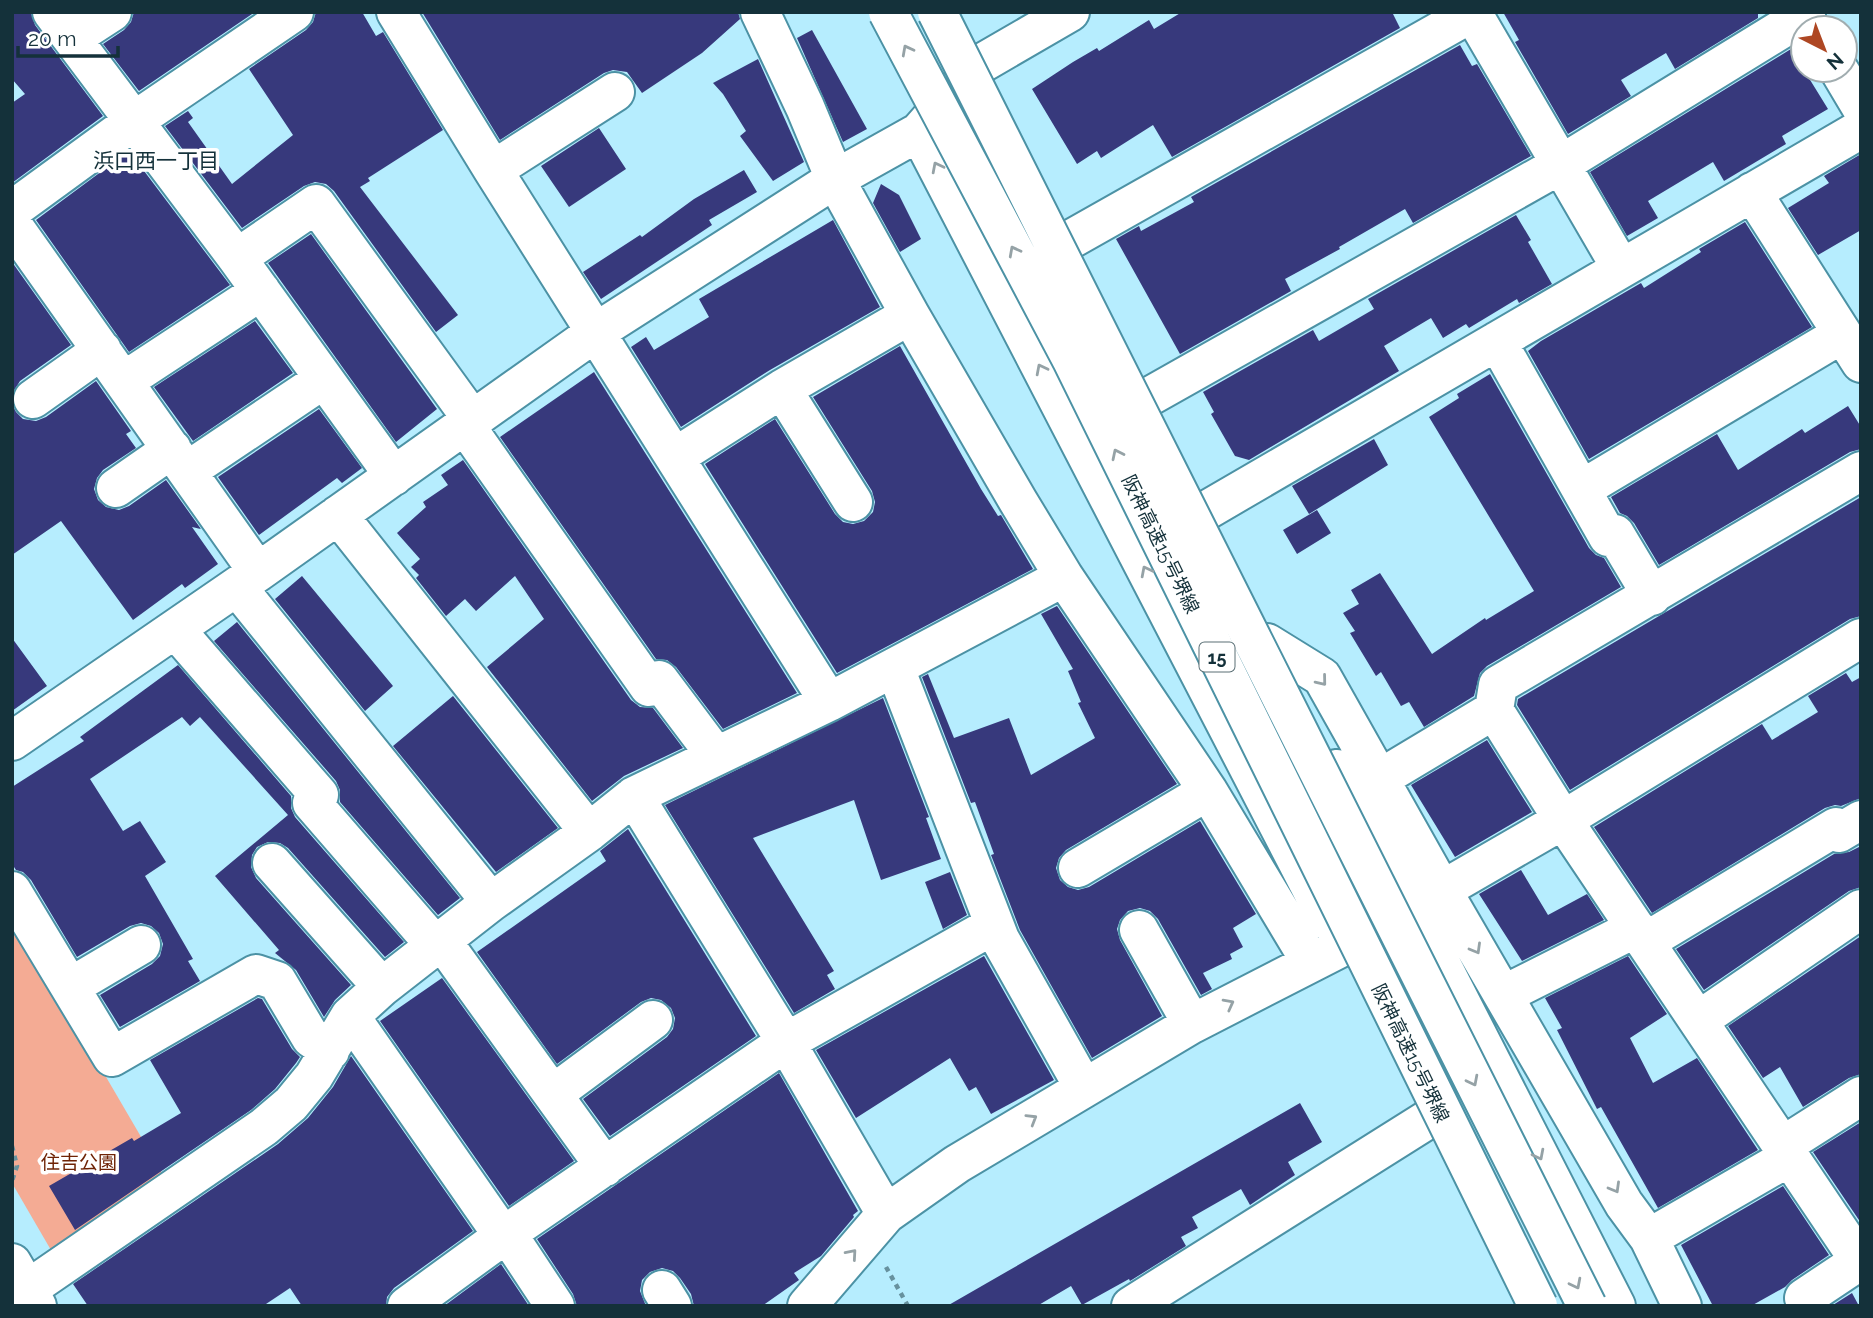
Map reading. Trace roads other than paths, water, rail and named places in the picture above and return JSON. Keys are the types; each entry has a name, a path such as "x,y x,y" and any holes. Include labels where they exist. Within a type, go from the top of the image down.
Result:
{"main road":[{"path":"112,12 62,25 237,258 394,476"},
{"path":"12,211 134,121 294,12"},
{"path":"396,12 829,702"},
{"path":"760,12 805,107 835,179 1064,578 1208,791 1326,954 1430,1118 1527,1306"},
{"name":"阪神高速15号堺線","path":"888,12 1072,360 1538,1306"},
{"name":"阪神高速15号堺線","path":"937,12 1587,1306"},
{"path":"953,12 977,66 1267,643 1427,899 1503,995 1624,1204 1649,1238 1682,1306"},
{"path":"14,736 247,580 596,332 835,179 919,132 977,66 1070,12"},
{"path":"1066,242 1454,23 1465,12"},
{"path":"1472,12 1621,268"},
{"path":"1145,399 1560,165 1789,29"},
{"path":"1847,84 1861,107"},
{"path":"493,170 615,92"},
{"path":"1202,513 1861,129"},
{"path":"919,132 1326,954"},
{"path":"1581,489 1852,348 1752,192"},
{"path":"237,258 316,204 649,687 659,680 716,755"},
{"path":"12,224 179,460 247,580 491,902"},
{"path":"124,381 261,291"},
{"path":"675,457 782,389 911,315"},
{"path":"1497,341 1608,537 1615,534 1652,596"},
{"path":"33,398 102,350"},
{"path":"116,488 179,460 324,379"},
{"path":"782,389 853,502"},
{"path":"1804,1298 1860,1262 1563,820 1494,710 1498,685 1861,471"},
{"path":"338,515 589,832"},
{"path":"26,1286 264,1127 291,1104 314,1076 350,1016 382,986 634,796 829,702 1064,578"},
{"path":"176,629 319,795 312,803 435,945 450,952 605,1167"},
{"path":"807,1306 886,1214 957,1164 1192,1024 1427,899 1563,820 1861,638"},
{"path":"1267,643 1322,677 1379,779 1427,899 1616,1306"},
{"path":"895,668 994,925 1084,1088"},
{"path":"1379,779 1494,710"},
{"path":"1078,868 1208,791"},
{"path":"634,796 786,1042 886,1214"},
{"path":"1503,995 1641,935 1836,827 1839,833 1861,820"},
{"path":"272,863 382,986"},
{"path":"12,891 111,1057 257,974 277,981 311,1038 330,1051"},
{"path":"1699,1020 1861,909"},
{"path":"407,1306 503,1236 786,1042 994,925"},
{"path":"1139,930 1192,1024"},
{"path":"70,987 141,945"},
{"path":"350,1016 503,1236 514,1244 555,1306"},
{"path":"553,1094 653,1020"},
{"path":"1649,1238 1787,1151 1861,1096"},
{"path":"1131,1306 1430,1118"}],"district":[{"name":"浜口西一丁目","path":"156,160"}],"park label":[{"name":"住吉公園","path":"79,1162"}]}
